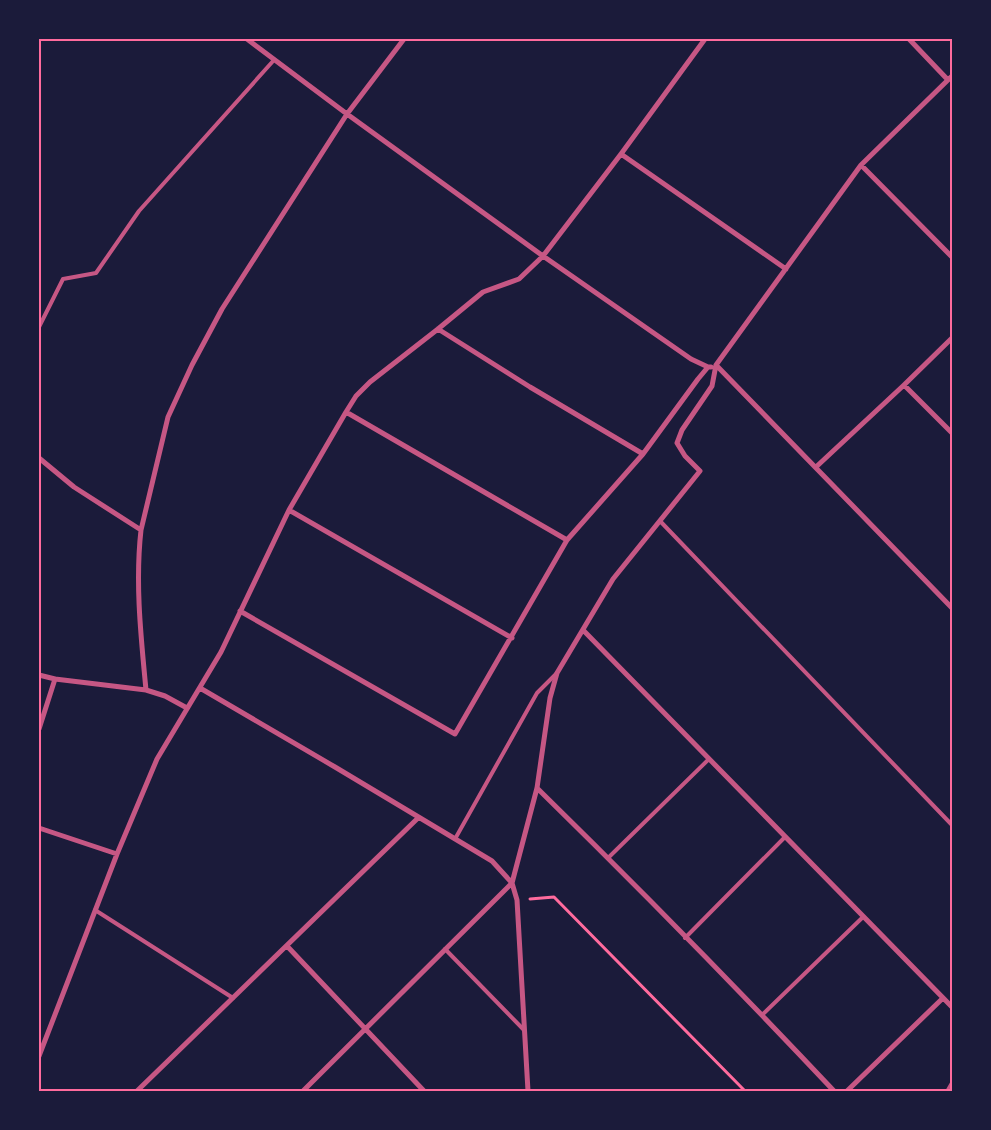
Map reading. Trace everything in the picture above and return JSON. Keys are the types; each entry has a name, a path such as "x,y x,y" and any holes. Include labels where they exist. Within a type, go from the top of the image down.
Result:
{"street":[{"path":"247,39 543,256 691,360 708,367"},
{"path":"146,690 141,642 138,563 141,530 168,417 192,365 222,309 348,114 404,39"},
{"path":"39,1056 117,854 157,759 221,652 290,510 356,396 370,382 483,292 519,279 543,256 621,154 704,39"},
{"path":"303,1091 512,883 537,788 550,698 556,673 613,579 700,471 685,456 677,442 682,430 712,386 716,365 861,165 950,78 909,39"},
{"path":"621,154 786,268"},
{"path":"861,165 952,257"},
{"path":"438,329 530,387 643,454"},
{"path":"816,467 904,386 952,338"},
{"path":"240,611 456,734 568,540 643,454 708,367 716,365"},
{"path":"716,365 952,608"},
{"path":"904,386 952,433"},
{"path":"346,412 568,540"},
{"path":"39,458 74,487 141,530"},
{"path":"290,510 512,638"},
{"path":"583,630 952,1008"},
{"path":"39,675 55,679 146,690 164,696 187,708"},
{"path":"39,730 55,679"},
{"path":"200,688 492,861 512,883 517,900 528,1091"},
{"path":"537,788 762,1015 834,1091"},
{"path":"137,1091 418,818"},
{"path":"39,828 117,854"},
{"path":"287,946 424,1091"},
{"path":"847,1091 943,998"},
{"path":"948,1091 952,1084"}],"lane":[{"path":"39,327 63,279 96,273 139,211 274,60"},
{"path":"660,521 952,825"},
{"path":"455,839 537,693 556,673"},
{"path":"608,858 709,758"},
{"path":"685,938 785,837"},
{"path":"95,910 233,998"},
{"path":"762,1015 863,917"},
{"path":"445,949 524,1030"}],"path":[{"path":"517,900 554,897 745,1091"}]}
